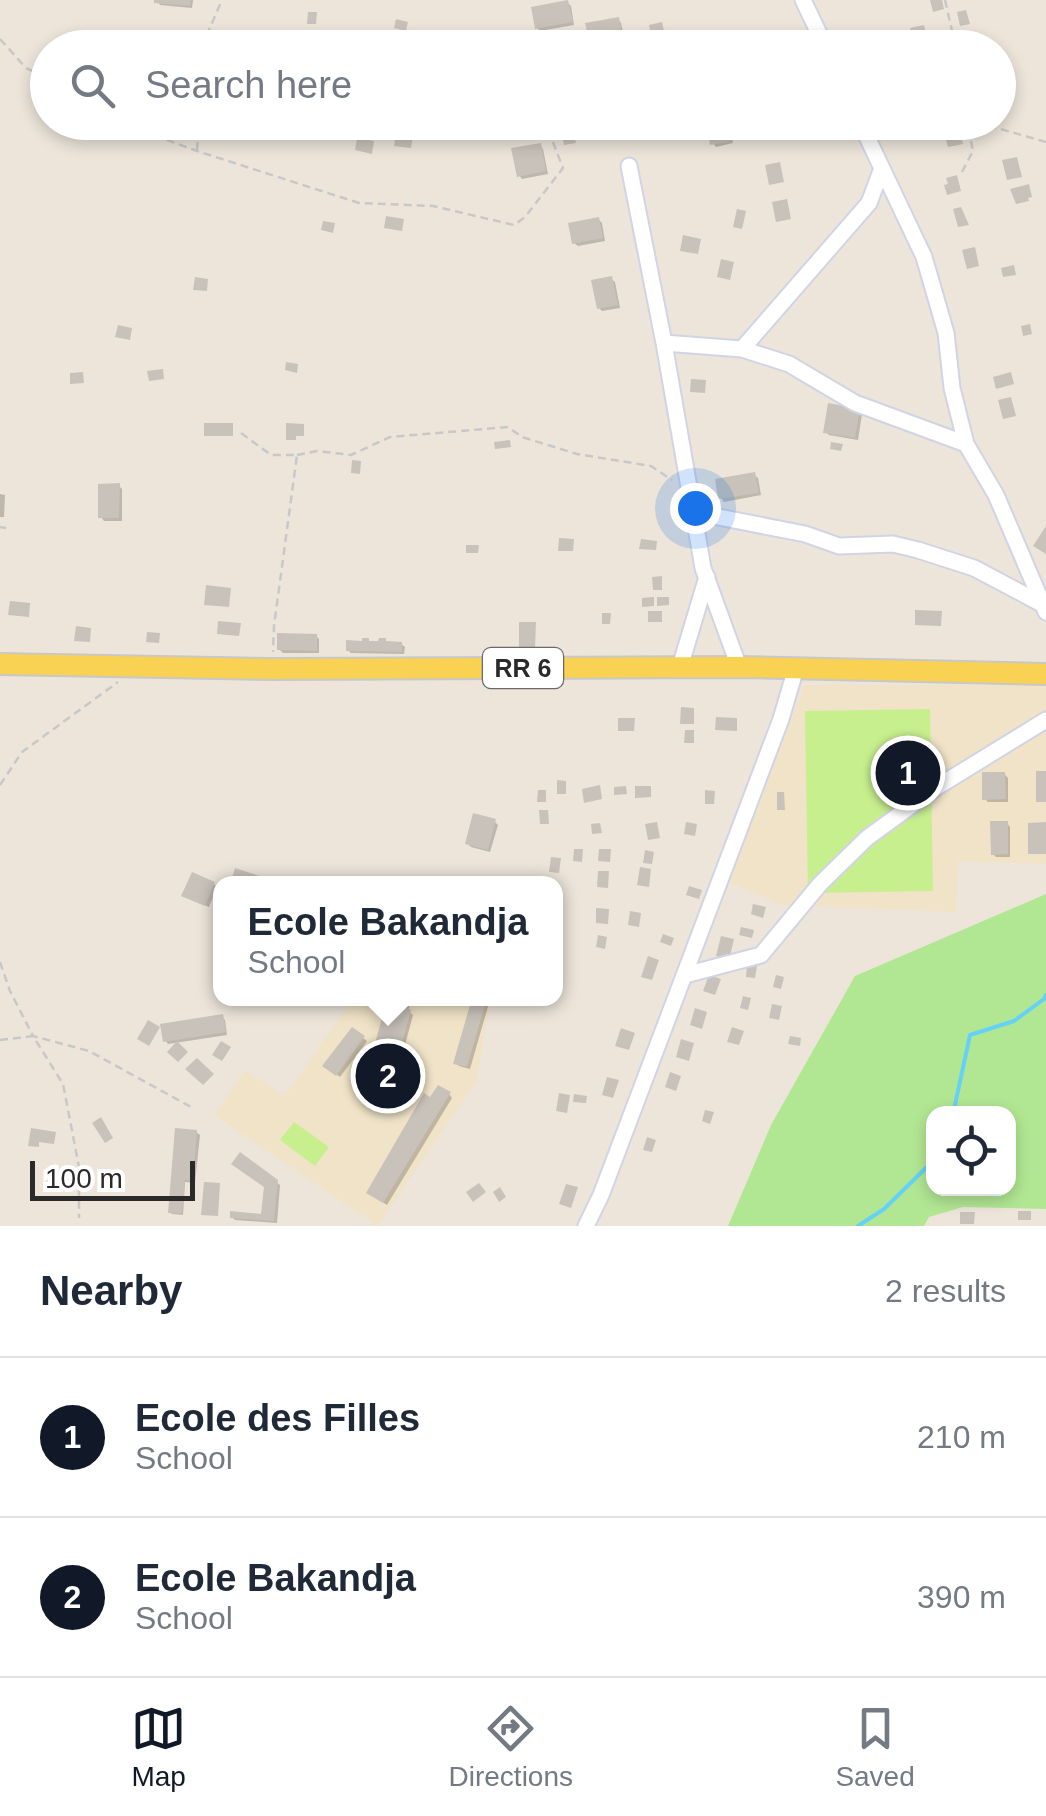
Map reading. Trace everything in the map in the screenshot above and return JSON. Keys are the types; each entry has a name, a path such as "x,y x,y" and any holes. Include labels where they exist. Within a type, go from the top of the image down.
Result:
{"main road":[{"name":"RR 6","path":"0,664 739,667 1046,674"}],"street":[{"path":"802,0 817,30"},
{"path":"868,140 924,257 946,334 952,388 966,444 996,495 1044,609"},
{"path":"630,166 707,577 739,667"},
{"path":"742,349 869,203 882,171"},
{"path":"664,343 742,349 788,364 854,403 966,444"},
{"path":"693,512 805,534 840,546 892,544 918,550 990,575 1035,599 1044,609"},
{"path":"680,668 707,577"},
{"path":"586,1226 684,975 796,668"},
{"path":"684,975 761,955 820,884 867,838 937,786 1046,720"}],"path":[{"path":"208,30 222,0"},
{"path":"946,0 952,30"},
{"path":"0,40 30,70"},
{"path":"1016,133 1046,142"},
{"path":"167,140 360,203 433,206 514,225 525,217 563,168 552,140"},
{"path":"197,151 198,140"},
{"path":"962,172 973,151 971,140"},
{"path":"242,434 271,454 351,454 390,437 508,426 522,436 577,454 651,466 690,492"},
{"path":"272,668 297,455"},
{"path":"0,785 22,752 140,666"},
{"path":"0,962 33,1036 63,1084 79,1167 78,1218"},
{"path":"0,1040 33,1036 88,1051 191,1107"}],"shaded area":[{"path":"805,685 1046,685 1046,864 958,861 956,912 781,905 727,881"},
{"path":"347,1006 490,1006 476,1082 378,1226 214,1115 245,1070 285,1096"}],"green space":[{"path":"930,709 933,891 808,893 805,711"},
{"path":"1046,894 1046,1209 963,1207 929,1217 924,1226 728,1226 771,1125 855,976"},
{"path":"294,1122 329,1147 315,1166 280,1140"}],"building":[{"path":"154,0 191,0 190,6"},
{"path":"568,0 573,22 535,29 531,7"},
{"path":"930,0 942,0 944,9 933,12"},
{"path":"966,10 970,24 960,26 957,12"},
{"path":"308,12 317,12 316,24 307,24"},
{"path":"619,17 621,30 587,30 585,23"},
{"path":"396,19 408,22 406,30 394,28"},
{"path":"662,22 664,30 650,30 649,25"},
{"path":"357,140 374,141 372,154 355,150"},
{"path":"395,140 412,140 411,148 394,146"},
{"path":"709,140 731,140 731,141 710,145"},
{"path":"946,140 962,140 963,144 948,147"},
{"path":"541,143 546,171 517,177 511,148"},
{"path":"1017,157 1022,177 1007,180 1002,160"},
{"path":"780,162 784,182 769,185 765,165"},
{"path":"957,175 961,191 947,195 946,178"},
{"path":"1029,184 1032,197 1016,204 1010,189"},
{"path":"787,199 791,219 776,222 772,202"},
{"path":"961,207 969,225 958,227 953,209"},
{"path":"737,209 746,211 742,229 733,227"},
{"path":"386,216 404,219 402,231 384,228"},
{"path":"599,217 603,238 572,244 568,223"},
{"path":"323,221 335,223 333,233 321,230"},
{"path":"683,235 701,239 698,254 680,251"},
{"path":"975,247 979,266 967,269 962,250"},
{"path":"721,259 734,262 730,280 717,277"},
{"path":"1014,265 1016,275 1003,277 1001,268"},
{"path":"612,276 618,305 597,309 591,280"},
{"path":"195,277 208,279 207,291 193,290"},
{"path":"1030,324 1032,334 1023,336 1021,326"},
{"path":"118,325 132,328 130,340 115,337"},
{"path":"286,362 298,364 297,373 285,370"},
{"path":"163,369 164,379 149,381 147,371"},
{"path":"83,372 84,383 70,384 70,373"},
{"path":"1011,372 1014,384 996,389 993,377"},
{"path":"691,379 706,380 705,393 690,392"},
{"path":"1011,397 1016,416 1003,419 998,400"},
{"path":"828,403 860,409 855,438 823,433"},
{"path":"204,423 233,423 233,436 204,436"},
{"path":"286,423 304,424 304,436 286,440"},
{"path":"510,440 511,447 495,449 494,442"},
{"path":"831,442 843,444 841,451 830,449"},
{"path":"352,460 361,461 360,474 351,473"},
{"path":"755,472 759,493 718,499 715,479"},
{"path":"120,483 119,518 98,518 98,484"},
{"path":"1046,526 1046,554 1033,546"},
{"path":"559,538 574,539 573,551 558,551"},
{"path":"641,539 657,541 656,550 639,549"},
{"path":"466,545 479,545 478,553 466,553"},
{"path":"662,576 662,590 653,590 652,577"},
{"path":"206,585 231,588 229,607 204,605"},
{"path":"654,597 654,606 642,607 642,598"},
{"path":"657,597 669,597 669,605 657,606"},
{"path":"10,601 30,603 29,617 8,615"},
{"path":"915,610 942,611 941,626 915,625"},
{"path":"648,611 662,611 662,622 648,622"},
{"path":"602,613 611,613 610,624 602,624"},
{"path":"218,621 241,623 239,636 217,634"},
{"path":"519,622 536,622 535,649 519,649"},
{"path":"76,626 91,628 90,642 74,641"},
{"path":"147,632 160,633 159,643 146,642"},
{"path":"277,633 317,634 317,651 277,650"},
{"path":"346,640 402,642 402,652 346,651"},
{"path":"681,707 694,708 694,724 680,724"},
{"path":"716,717 737,718 737,731 715,730"},
{"path":"618,718 635,718 634,731 618,731"},
{"path":"685,730 694,730 694,743 684,743"},
{"path":"1036,771 1046,771 1046,802 1036,802"},
{"path":"982,772 1005,772 1006,799 982,800"},
{"path":"557,780 566,781 566,794 557,794"},
{"path":"600,785 602,799 584,803 582,789"},
{"path":"626,786 627,794 614,795 614,787"},
{"path":"635,786 651,786 651,797 635,798"},
{"path":"538,790 546,790 546,802 537,802"},
{"path":"705,790 715,791 714,804 705,804"},
{"path":"777,792 784,792 785,810 777,810"},
{"path":"539,810 548,810 549,824 540,824"},
{"path":"473,813 496,819 488,850 465,844"},
{"path":"990,821 1008,821 1008,854 991,855"},
{"path":"657,822 660,838 648,840 645,824"},
{"path":"686,822 697,824 695,836 684,834"},
{"path":"1046,822 1046,854 1028,854 1028,823"},
{"path":"600,823 602,833 592,834 591,824"},
{"path":"574,849 583,849 582,862 573,861"},
{"path":"599,849 611,849 610,862 598,861"},
{"path":"645,850 654,852 652,864 643,863"},
{"path":"551,857 561,858 559,873 549,872"},
{"path":"640,867 651,869 649,887 637,885"},
{"path":"235,868 260,876 232,876"},
{"path":"598,871 609,871 608,888 597,887"},
{"path":"192,872 213,881 205,906 181,896"},
{"path":"689,886 702,890 699,899 686,895"},
{"path":"753,904 766,907 763,918 751,914"},
{"path":"596,908 609,909 608,924 596,923"},
{"path":"630,911 641,913 639,927 628,925"},
{"path":"741,927 754,930 752,938 739,935"},
{"path":"663,934 674,938 671,946 660,942"},
{"path":"598,935 607,937 605,949 596,947"},
{"path":"721,936 734,939 729,960 716,956"},
{"path":"648,956 659,960 652,980 641,977"},
{"path":"747,965 757,966 755,978 746,977"},
{"path":"709,975 721,979 715,995 703,991"},
{"path":"776,975 784,977 781,989 773,987"},
{"path":"743,996 751,998 748,1010 740,1008"},
{"path":"772,1004 782,1006 779,1020 769,1018"},
{"path":"385,1006 408,1006 411,1010 398,1058 373,1051"},
{"path":"470,1006 485,1006 467,1067 453,1064"},
{"path":"695,1008 707,1012 702,1029 690,1025"},
{"path":"223,1014 226,1032 163,1042 160,1024"},
{"path":"148,1020 160,1027 149,1046 137,1039"},
{"path":"352,1027 365,1036 336,1076 322,1066"},
{"path":"732,1027 744,1031 739,1045 727,1042"},
{"path":"621,1028 635,1033 629,1050 615,1046"},
{"path":"790,1036 801,1038 800,1046 788,1044"},
{"path":"681,1039 694,1043 689,1061 676,1057"},
{"path":"177,1041 188,1052 178,1062 167,1052"},
{"path":"221,1041 231,1047 222,1061 212,1055"},
{"path":"197,1058 214,1074 203,1085 185,1069"},
{"path":"670,1072 681,1076 676,1091 665,1087"},
{"path":"607,1077 619,1080 613,1098 602,1095"},
{"path":"438,1085 451,1092 383,1203 366,1193 424,1093 430,1097"},
{"path":"559,1093 570,1095 567,1113 556,1111"},
{"path":"574,1094 587,1096 586,1103 573,1102"},
{"path":"705,1110 714,1112 710,1124 702,1121"},
{"path":"101,1117 113,1138 105,1143 92,1123"},
{"path":"31,1128 56,1132 54,1144 39,1142 39,1147 28,1146"},
{"path":"175,1128 197,1130 193,1181 185,1180 182,1214 168,1213"},
{"path":"647,1137 656,1140 652,1152 643,1150"},
{"path":"240,1152 278,1180 274,1221 230,1218 230,1211 261,1214 264,1187 231,1164"},
{"path":"204,1182 220,1183 218,1216 201,1215"},
{"path":"479,1183 486,1192 473,1202 466,1192"},
{"path":"566,1184 578,1187 571,1208 559,1204"},
{"path":"500,1187 506,1197 499,1202 493,1192"},
{"path":"1018,1211 1031,1211 1031,1220 1018,1220"},
{"path":"960,1212 975,1212 974,1224 960,1224"}],"waterway":[{"path":"955,1106 970,1035 1014,1021 1046,995"},
{"path":"858,1226 884,1209 926,1168"}],"place":[{"name":"Ecole des Filles","path":"908,773"},
{"name":"Ecole Bakandja","path":"388,1076"}]}
